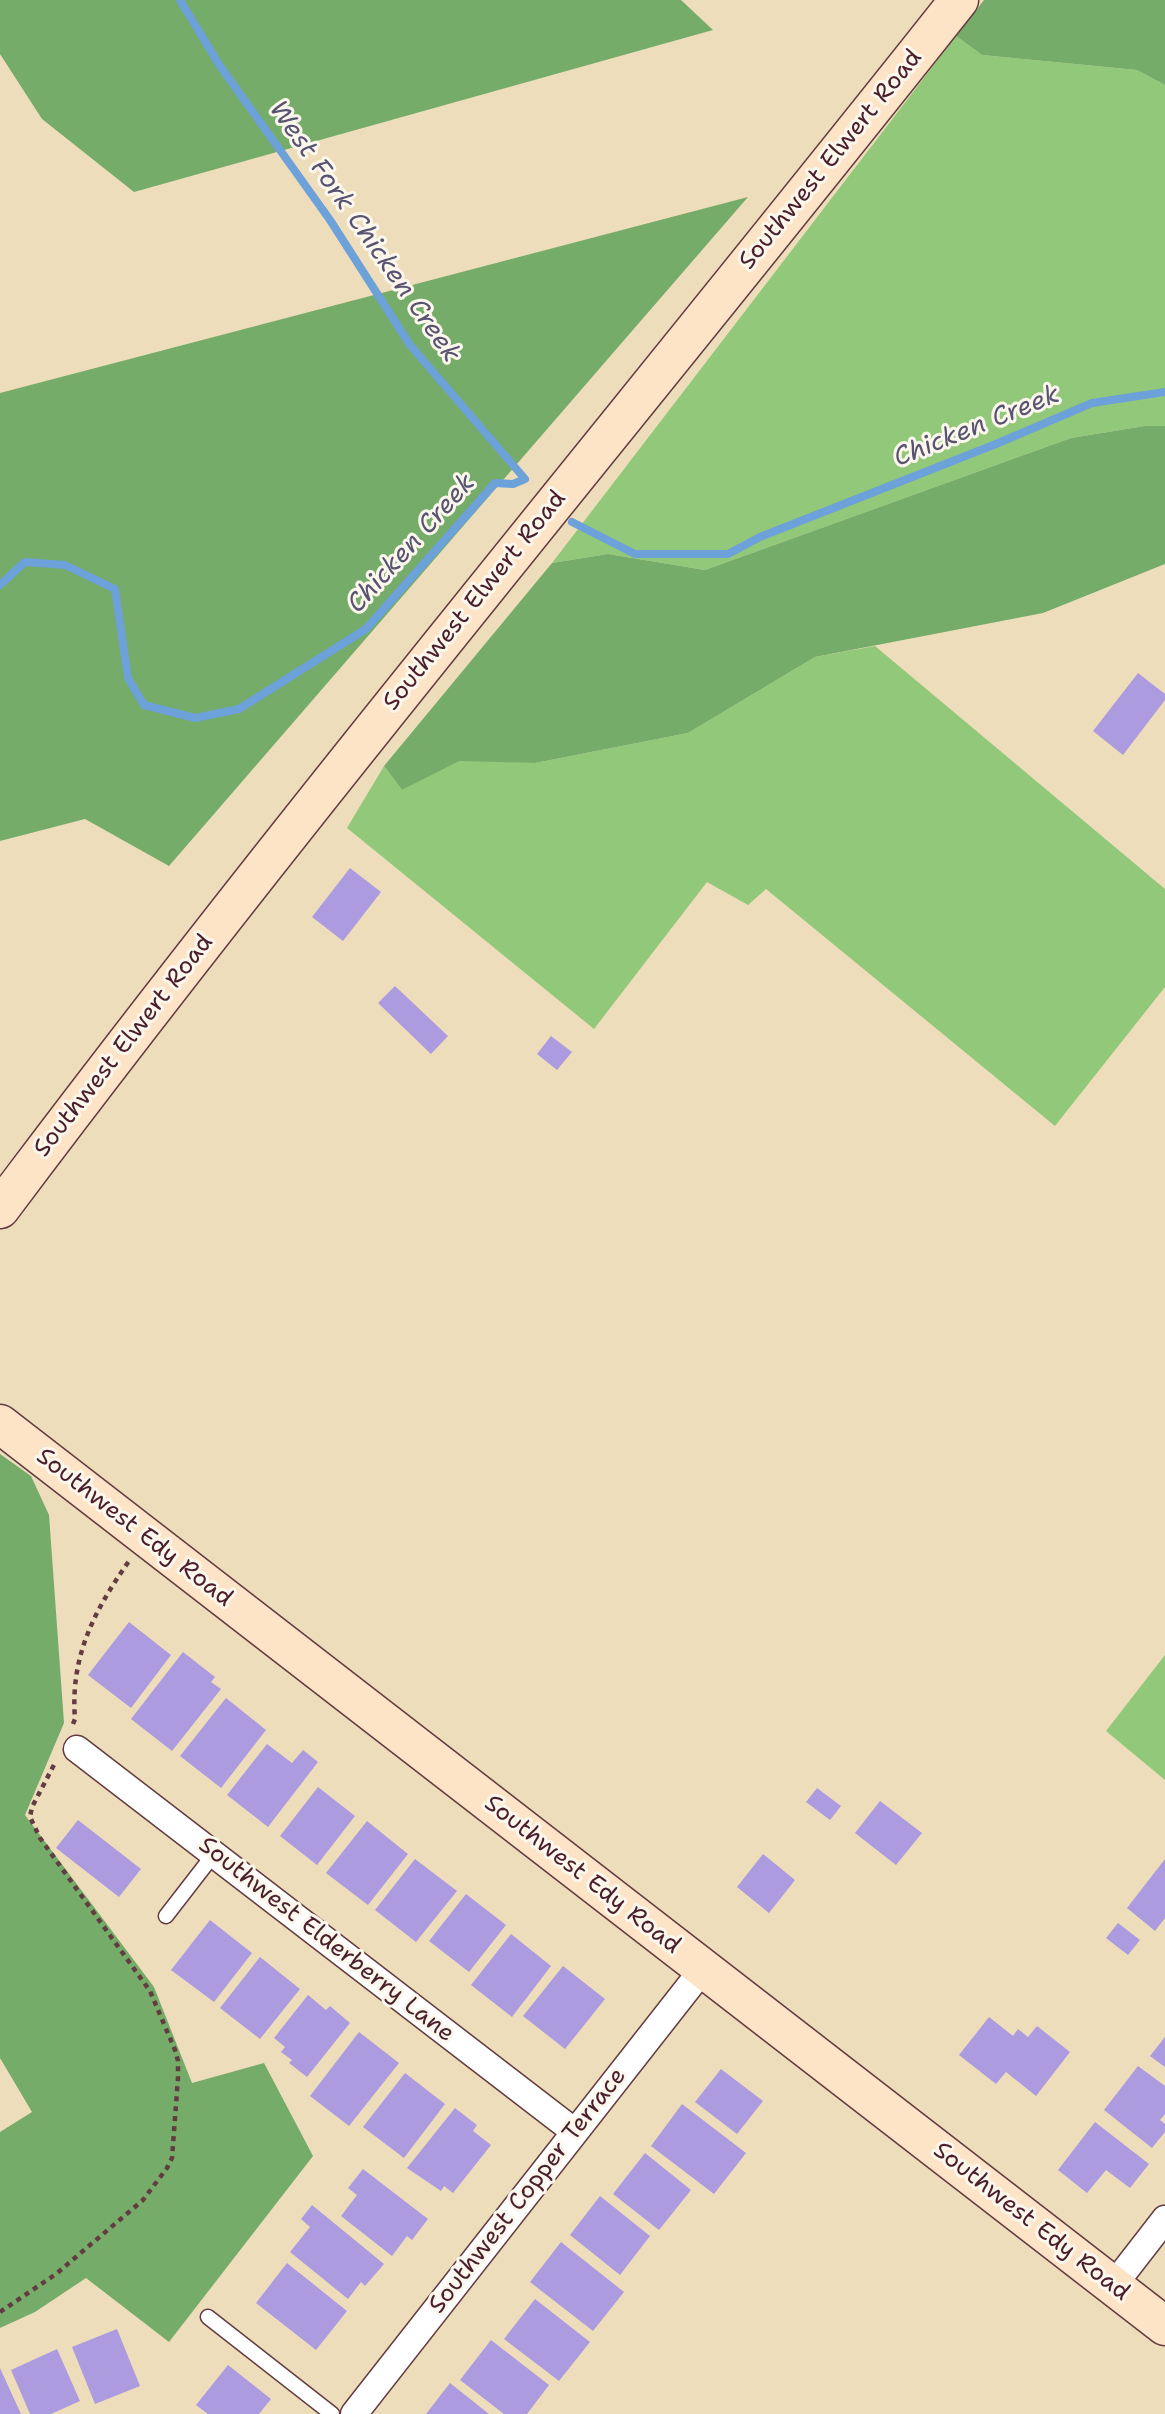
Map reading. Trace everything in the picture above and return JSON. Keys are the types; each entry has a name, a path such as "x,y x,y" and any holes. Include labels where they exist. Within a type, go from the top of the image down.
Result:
{"main road":[{"name":"Southwest Elwert Road","path":"0,1209 358,746 959,0"},
{"name":"Southwest Edy Road","path":"0,1424 1165,2326"}],"street":[{"name":"Southwest Elderberry Lane","path":"70,1743 575,2132"},
{"name":"Southwest Copper Terrace","path":"354,2414 703,1969"},
{"path":"1113,2286 1165,2219"}],"lane":[{"path":"166,1916 214,1854"},
{"path":"208,2317 332,2414"}],"path":[{"path":"0,2312 55,2274 143,2200 172,2158 178,2078 175,2050 150,1991 40,1839 30,1817 32,1807 70,1743 75,1719 75,1672 80,1654 108,1591 145,1538"}],"green space":[{"path":"0,0 681,0 713,30 134,192 42,119 0,54"},
{"path":"984,0 1165,0 1165,85 1137,70 982,55 956,36"},
{"path":"956,36 982,55 1137,70 1165,85 1165,426 1145,426 1071,438 705,570 608,554 552,563"},
{"path":"748,197 169,866 85,819 0,841 0,393"},
{"path":"1145,426 1165,426 1165,564 1043,613 815,657 688,733 535,763 459,761 402,790 384,766 552,563 608,554 705,570 1071,438"},
{"path":"875,646 1165,889 1165,987 1055,1126 766,889 748,905 707,882 594,1029 347,828 384,766 402,790 458,760 535,763 688,733 815,657"},
{"path":"0,1454 31,1476 49,1515 64,1723 25,1815 154,1987 192,2083 264,2063 313,2156 169,2342 86,2278 35,2312 0,2328 0,2132 32,2112 0,2058"},
{"path":"1165,1655 1165,1780 1106,1731"}],"building":[{"path":"1138,673 1165,694 1165,700 1123,755 1093,731"},
{"path":"350,868 381,892 343,941 312,917"},
{"path":"395,986 448,1036 431,1054 378,1003"},
{"path":"551,1036 572,1052 557,1070 537,1054"},
{"path":"129,1622 171,1655 131,1708 88,1675"},
{"path":"183,1652 215,1677 211,1682 221,1689 172,1751 131,1719"},
{"path":"226,1698 266,1730 221,1788 180,1756"},
{"path":"267,1744 292,1763 303,1750 318,1762 268,1827 227,1795"},
{"path":"318,1787 355,1816 317,1865 280,1836"},
{"path":"817,1788 841,1806 830,1820 806,1802"},
{"path":"880,1801 922,1833 896,1865 855,1833"},
{"path":"78,1820 141,1869 119,1897 56,1848"},
{"path":"367,1821 408,1854 368,1905 326,1873"},
{"path":"763,1854 795,1880 769,1913 737,1887"},
{"path":"415,1859 457,1891 416,1942 375,1910"},
{"path":"1165,1859 1165,1918 1155,1931 1127,1908"},
{"path":"466,1894 506,1925 469,1972 429,1941"},
{"path":"210,1920 252,1953 214,2002 171,1970"},
{"path":"1118,1923 1140,1940 1128,1955 1106,1938"},
{"path":"511,1934 551,1966 512,2017 471,1985"},
{"path":"260,1957 300,1989 260,2039 220,2008"},
{"path":"563,1966 605,1999 565,2049 523,2016"},
{"path":"308,1995 326,2010 330,2006 350,2023 307,2077 289,2063 292,2060 281,2052 285,2047 274,2038"},
{"path":"989,2017 1013,2036 1018,2029 1028,2037 1037,2026 1070,2052 1036,2096 1006,2072 996,2084 959,2055"},
{"path":"359,2032 399,2063 349,2126 310,2096"},
{"path":"1165,2037 1165,2067 1150,2056"},
{"path":"1138,2066 1165,2086 1165,2114 1160,2120 1165,2124 1165,2132 1152,2148 1104,2110"},
{"path":"721,2069 763,2101 737,2134 695,2102"},
{"path":"405,2073 445,2104 404,2158 363,2127"},
{"path":"682,2104 746,2153 714,2194 651,2146"},
{"path":"455,2108 477,2125 473,2131 491,2145 453,2193 444,2186 441,2191 407,2168"},
{"path":"1095,2122 1149,2164 1130,2188 1106,2170 1087,2193 1058,2170"},
{"path":"645,2153 691,2190 659,2230 613,2194"},
{"path":"363,2169 428,2219 412,2240 407,2236 392,2256 341,2216 357,2195 348,2188"},
{"path":"600,2196 650,2236 620,2275 570,2235"},
{"path":"312,2205 384,2264 365,2286 361,2282 348,2299 290,2252 310,2227 301,2219"},
{"path":"561,2242 624,2292 593,2331 530,2282"},
{"path":"287,2263 347,2311 316,2350 256,2303"},
{"path":"535,2299 590,2342 559,2381 504,2339"},
{"path":"117,2329 140,2386 95,2404 72,2347"},
{"path":"491,2340 549,2385 527,2414 504,2414 460,2380"},
{"path":"57,2349 80,2401 51,2414 30,2414 11,2370"},
{"path":"228,2365 271,2399 259,2414 208,2414 196,2405"},
{"path":"0,2368 21,2414 0,2414"},
{"path":"450,2383 489,2414 426,2414"}],"waterway":[{"name":"Chicken Creek","path":"0,585 25,562 65,565 115,589 128,678 144,705 195,718 239,709 366,629 495,483 513,484 525,479 410,345 330,220 220,66 180,0"},
{"name":"Chicken Creek","path":"572,522 635,554 728,554 760,537 1092,403 1165,392"}],"water label":[{"name":"West Fork Chicken Creek","path":"364,232"}]}
